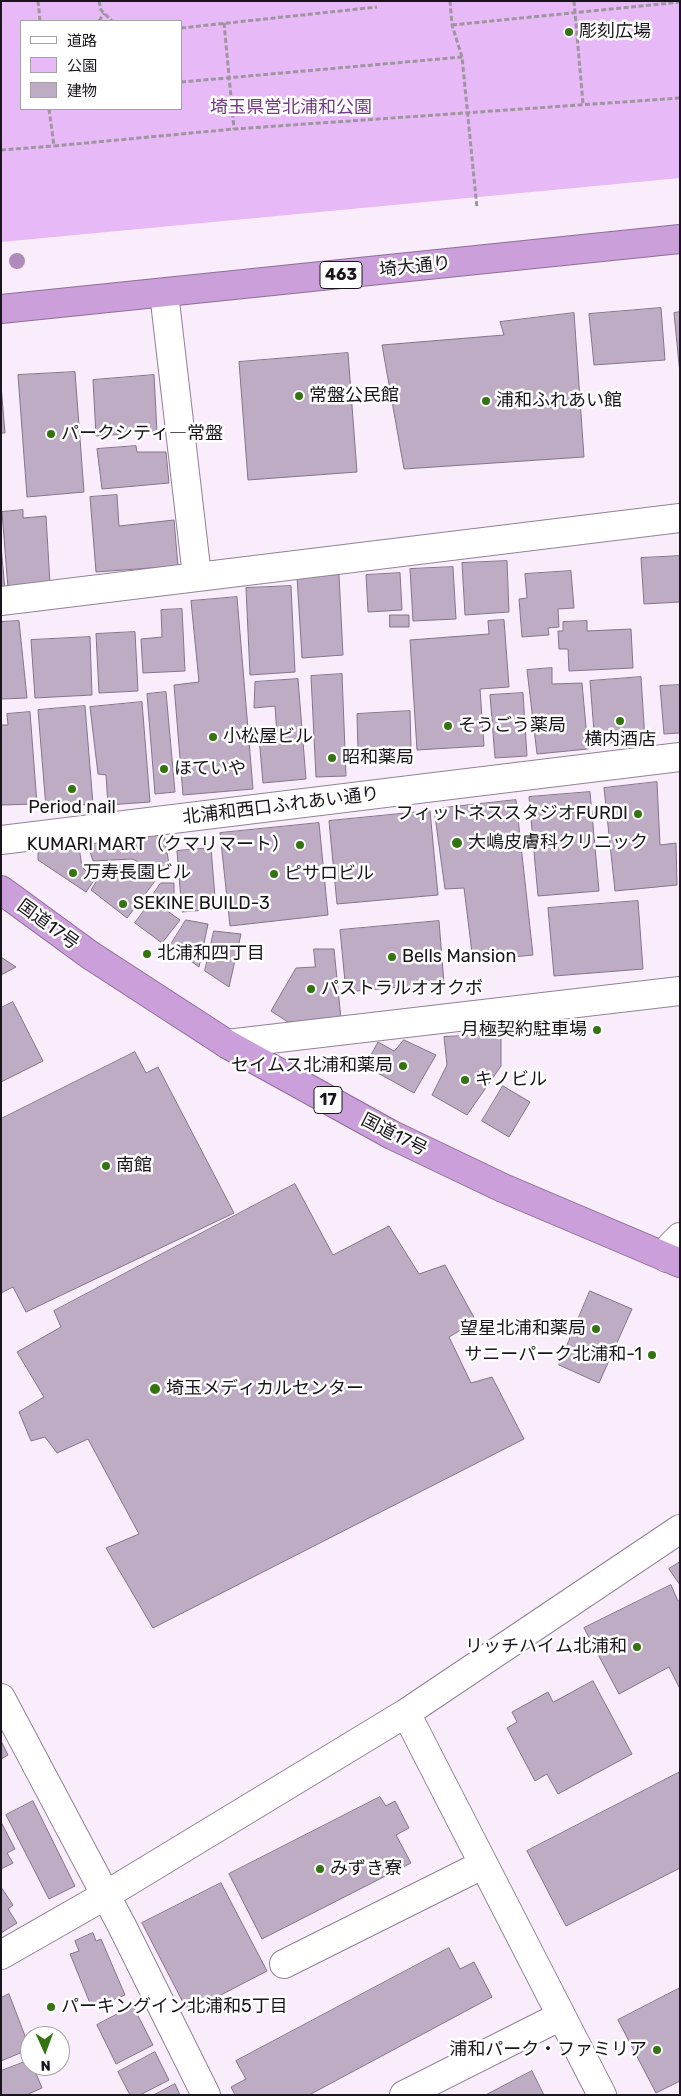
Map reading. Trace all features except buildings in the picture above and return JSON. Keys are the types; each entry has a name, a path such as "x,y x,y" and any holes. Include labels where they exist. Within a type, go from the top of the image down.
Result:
{"highway":[{"name":"埼大通り","path":"1,309 680,239"},
{"name":"国道17号","path":"1,890 90,955 227,1044 392,1135 502,1188 676,1253"}],"street":[{"path":"164,293 197,576"},
{"path":"1,602 197,576 680,518"},
{"name":"北浦和西口ふれあい通り","path":"1,840 680,757"},
{"path":"227,1044 680,991"},
{"path":"1,1955 106,1895 406,1713 680,1529"},
{"path":"1,1698 106,1895 206,2095"},
{"path":"406,1713 482,1866 602,2095"},
{"path":"284,1964 482,1866"},
{"path":"404,2095 561,2016"}],"path":[{"path":"38,1 40,20"},
{"path":"99,1 101,10 111,20"},
{"path":"450,1 452,24 462,57 477,208"},
{"path":"574,1 583,104"},
{"path":"452,24 680,2"},
{"path":"182,28 377,7"},
{"path":"100,20 104,13"},
{"path":"224,23 234,129"},
{"path":"182,82 462,57"},
{"path":"1,150 234,129 680,98"},
{"path":"49,110 54,146"}],"green space":[{"name":"埼玉県営北浦和公園","path":"1,1 680,1 680,178 1,242"}],"place":[{"name":"彫刻広場","path":"569,32"},
{"name":"常盤公民館","path":"299,396"},
{"name":"浦和ふれあい館","path":"486,401"},
{"name":"パークシティ―常盤","path":"51,434"},
{"name":"横内酒店","path":"620,721"},
{"name":"そうごう薬局","path":"448,726"},
{"name":"小松屋ビル","path":"213,737"},
{"name":"昭和薬局","path":"332,758"},
{"name":"ほていや","path":"164,769"},
{"name":"Period nail","path":"72,789"},
{"name":"フィットネススタジオFURDI","path":"638,814"},
{"name":"大嶋皮膚科クリニック","path":"457,843"},
{"name":"KUMARI MART（クマリマート）","path":"300,845"},
{"name":"万寿長園ビル","path":"73,873"},
{"name":"ピサロビル","path":"274,874"},
{"name":"SEKINE BUILD-3","path":"123,904"},
{"name":"北浦和四丁目","path":"147,954"},
{"name":"Bells Mansion","path":"392,957"},
{"name":"パストラルオオクボ","path":"311,989"},
{"name":"月極契約駐車場","path":"597,1030"},
{"name":"セイムス北浦和薬局","path":"403,1066"},
{"name":"キノビル","path":"465,1080"},
{"name":"南館","path":"106,1166"},
{"name":"望星北浦和薬局","path":"596,1329"},
{"name":"サニーパーク北浦和-1","path":"652,1355"},
{"name":"埼玉メディカルセンター","path":"155,1389"},
{"name":"リッチハイム北浦和","path":"637,1647"},
{"name":"みずき寮","path":"320,1869"},
{"name":"パーキングイン北浦和5丁目","path":"51,2007"},
{"name":"浦和パーク・ファミリア","path":"657,2050"}]}
